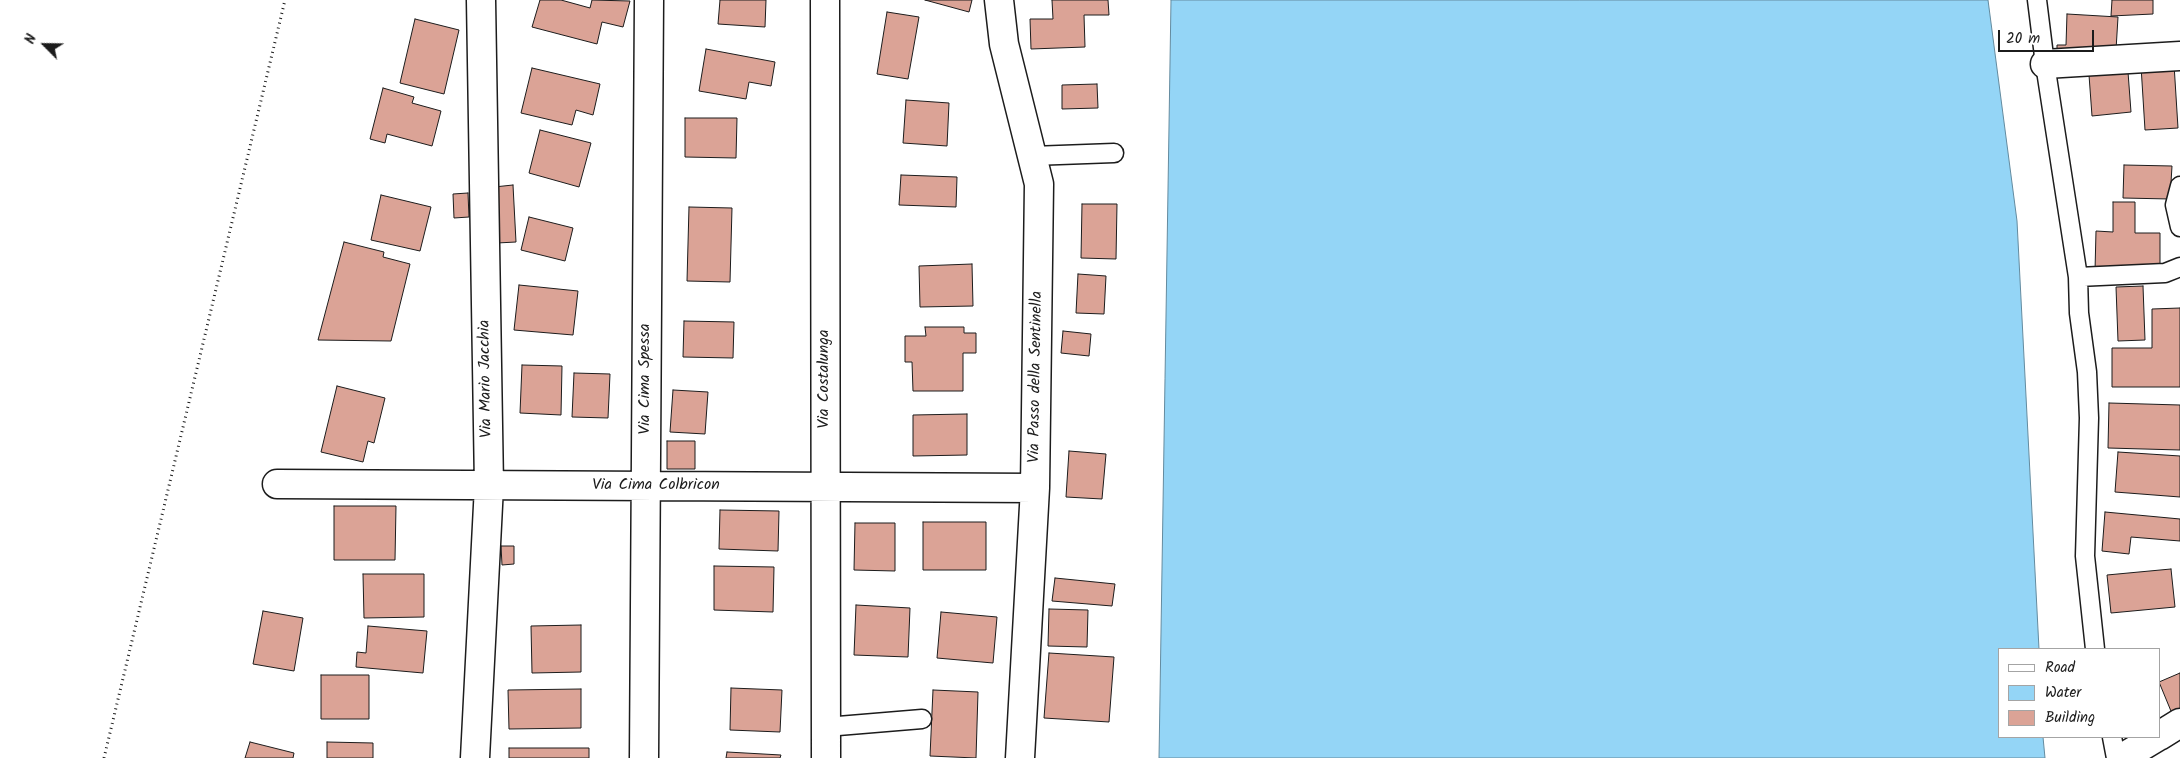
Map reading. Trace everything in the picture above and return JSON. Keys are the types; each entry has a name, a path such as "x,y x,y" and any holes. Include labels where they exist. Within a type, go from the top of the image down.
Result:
{"street":[{"name":"Via Mario Jacchia","path":"475,758 489,486 481,0"},
{"name":"Via Cima Spessa","path":"644,758 649,0"},
{"name":"Via Costalunga","path":"826,0 826,758"},
{"name":"Via Passo della Sentinella","path":"999,0 1004,44 1040,184 1035,488 1020,758"},
{"path":"2045,64 2180,56"},
{"name":"Via Cima Colbricon","path":"277,484 1035,488"},
{"path":"2160,735 2180,722"},
{"path":"2122,758 2155,738"}],"lane":[{"path":"2037,0 2078,277 2079,313 2089,404 2085,556 2095,648"},
{"path":"1032,156 1114,153"},
{"path":"2180,186 2175,205 2180,227"},
{"path":"2078,277 2165,273 2180,267"},
{"path":"826,727 922,719"},
{"path":"2112,738 2116,758"}],"path":[{"path":"104,758 285,0"}],"water":[{"path":"1171,0 1988,0 2017,221 2039,648 1998,648 1998,738 2043,738 2045,758 1159,758"}],"building":[{"path":"540,0 561,0 590,8 592,0 630,1 623,27 602,22 597,44 532,27"},
{"path":"720,0 766,0 765,27 718,24"},
{"path":"925,0 972,0 969,12"},
{"path":"1052,0 1108,0 1109,15 1084,15 1085,47 1031,49 1030,19 1053,19"},
{"path":"2112,0 2153,0 2153,14 2111,16"},
{"path":"887,12 919,17 908,79 877,74"},
{"path":"2067,14 2118,17 2116,50 2057,57 2057,45 2066,45"},
{"path":"415,19 459,30 444,94 400,83"},
{"path":"706,49 775,62 771,86 749,82 746,99 699,91"},
{"path":"2174,64 2178,128 2145,130 2141,66"},
{"path":"532,68 600,84 593,115 576,110 572,125 521,113"},
{"path":"2128,72 2131,112 2092,116 2089,75"},
{"path":"1097,84 1098,108 1062,109 1062,85"},
{"path":"383,88 414,97 412,103 441,111 432,146 387,134 385,143 370,139"},
{"path":"906,100 949,103 947,146 903,143"},
{"path":"685,118 737,118 736,158 685,157"},
{"path":"540,130 591,143 579,187 529,173"},
{"path":"2124,165 2172,166 2170,199 2123,198"},
{"path":"901,175 957,177 956,207 899,205"},
{"path":"513,185 516,242 497,243 494,187"},
{"path":"468,193 469,217 454,218 453,194"},
{"path":"381,195 431,207 420,251 371,240"},
{"path":"2113,202 2135,202 2135,233 2160,233 2160,271 2095,271 2096,231 2113,232"},
{"path":"1082,204 1117,204 1116,259 1081,258"},
{"path":"689,207 732,208 730,282 687,281"},
{"path":"529,217 573,228 565,261 521,250"},
{"path":"344,242 384,252 383,257 410,264 391,341 318,340"},
{"path":"972,264 973,306 920,307 919,266"},
{"path":"1078,274 1106,276 1104,314 1076,313"},
{"path":"519,285 578,291 573,335 514,330"},
{"path":"2143,286 2145,340 2118,341 2116,287"},
{"path":"2180,308 2180,387 2112,387 2112,348 2152,348 2152,309"},
{"path":"684,321 734,322 733,358 683,357"},
{"path":"925,327 964,327 964,333 976,333 976,353 963,353 963,391 913,391 912,362 905,362 905,336 926,336"},
{"path":"1063,331 1091,334 1089,356 1061,353"},
{"path":"522,365 562,366 561,415 520,413"},
{"path":"574,373 610,374 608,418 572,417"},
{"path":"337,386 385,398 374,443 368,441 363,462 321,452"},
{"path":"673,390 708,392 705,434 670,432"},
{"path":"2109,403 2180,405 2180,450 2108,448"},
{"path":"967,414 967,455 913,456 913,415"},
{"path":"667,441 695,441 695,469 667,469"},
{"path":"1069,451 1106,454 1102,499 1066,497"},
{"path":"2118,452 2180,456 2180,497 2115,492"},
{"path":"334,506 396,506 395,560 334,560"},
{"path":"720,510 779,511 778,551 719,549"},
{"path":"2105,512 2180,519 2180,541 2131,537 2129,554 2102,551"},
{"path":"923,522 986,522 986,570 923,570"},
{"path":"855,523 895,523 895,571 854,570"},
{"path":"501,546 514,546 514,564 502,565"},
{"path":"714,566 774,567 773,612 714,610"},
{"path":"2171,569 2175,607 2111,613 2107,575"},
{"path":"363,574 424,574 424,617 364,618"},
{"path":"1055,578 1115,584 1112,606 1052,601"},
{"path":"856,605 910,608 908,657 854,655"},
{"path":"1049,609 1088,610 1087,647 1048,646"},
{"path":"263,611 303,618 294,671 253,664"},
{"path":"941,612 997,617 993,663 937,658"},
{"path":"581,625 581,672 532,673 531,626"},
{"path":"368,626 427,631 423,673 356,667 357,652 366,653"},
{"path":"1049,653 1114,657 1109,722 1044,718"},
{"path":"2180,673 2180,712 2173,716 2160,684 2160,682"},
{"path":"321,675 369,675 369,719 321,719"},
{"path":"731,688 782,690 780,732 730,730"},
{"path":"581,689 581,728 509,729 508,690"},
{"path":"933,690 978,692 976,758 930,756"},
{"path":"250,742 294,753 293,758 245,758"},
{"path":"327,742 373,743 373,758 327,758"},
{"path":"509,748 589,748 589,758 509,758"},
{"path":"727,752 781,755 780,758 726,758"}]}
